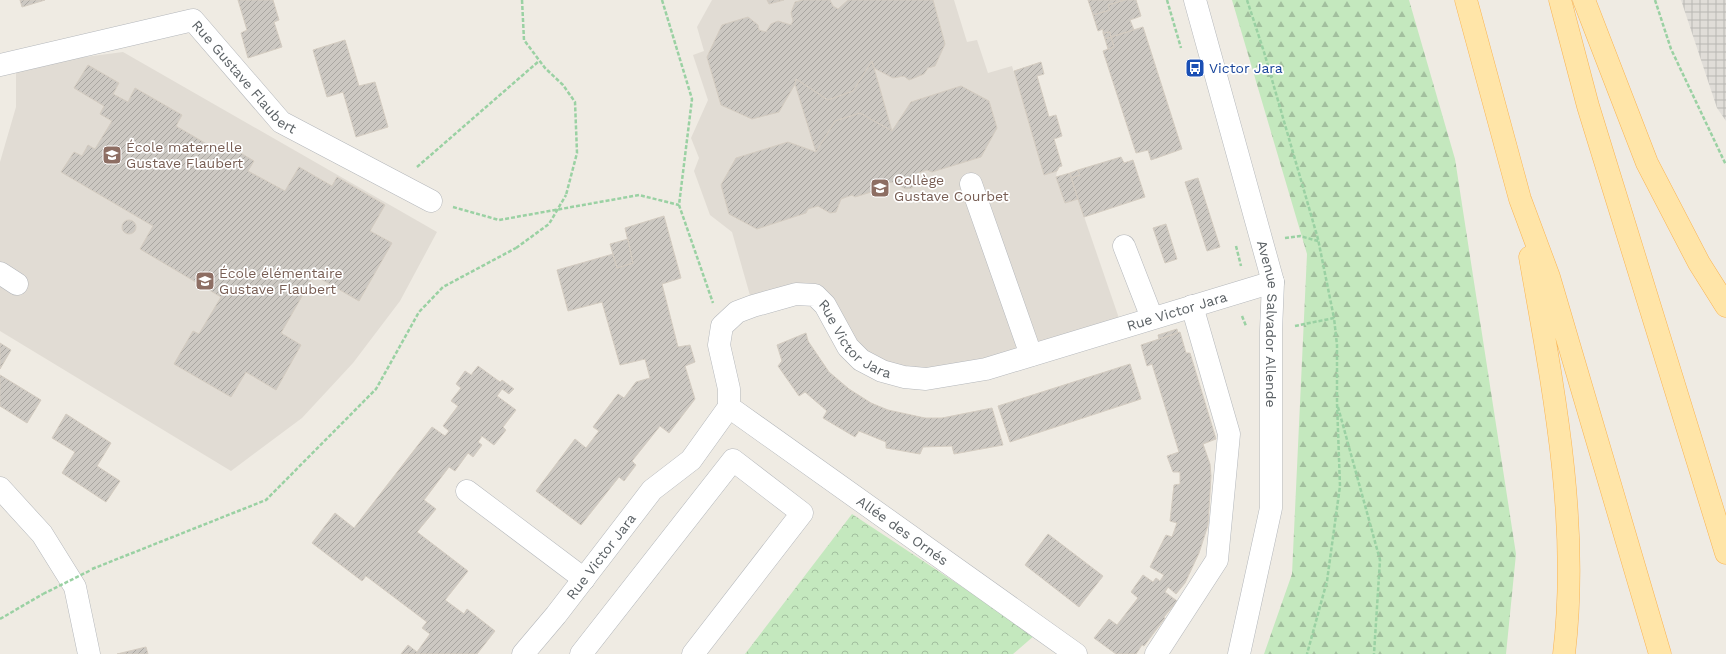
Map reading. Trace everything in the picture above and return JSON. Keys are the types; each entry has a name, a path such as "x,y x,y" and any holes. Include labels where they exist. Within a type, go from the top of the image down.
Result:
{"main road":[{"path":"1466,0 1520,199 1553,386 1568,514 1567,626 1564,654"},
{"path":"1560,0 1588,106 1726,552"},
{"path":"1584,0 1647,163 1699,263 1726,306"},
{"path":"1520,199 1549,277 1660,654"}],"street":[{"name":"Avenue Salvador Allende","path":"1195,0 1273,282 1271,330 1271,508 1239,654"},
{"name":"Rue Gustave Flaubert","path":"0,65 193,20 281,122 431,201"},
{"path":"971,184 1031,355"},
{"path":"1124,246 1152,318"},
{"name":"Rue Victor Jara","path":"722,326 737,312 753,306 796,294 815,295 825,305 848,347 861,360 882,371 904,377 926,379 986,370 1235,292 1273,282"},
{"path":"1156,654 1217,560 1229,434 1192,306"},
{"path":"722,326 719,345 729,389 729,407"},
{"name":"Rue Victor Jara","path":"523,654 556,615 652,490 691,460 729,407"},
{"name":"Allée des Ornés","path":"729,407 1076,654"},
{"path":"693,654 802,513 706,441"},
{"path":"581,654 733,460"},
{"path":"0,488 42,534 75,587 89,654"},
{"path":"467,491 584,579"}],"path":[{"path":"0,619 43,594 91,570 266,500 376,389 419,312 443,287 516,248 549,224 566,195 577,153 574,102 563,85 539,61 524,40 522,0"},
{"path":"662,0 692,99 679,205 722,326"},
{"path":"1167,0 1182,50"},
{"path":"1248,0 1318,240 1334,318 1337,346 1337,403 1340,486 1326,581 1307,654"},
{"path":"1655,0 1671,49 1726,165"},
{"path":"398,183 539,61"},
{"path":"431,201 499,220 639,195 679,205"},
{"path":"1235,243 1241,266 1237,275 1235,292 1240,312 1248,331 1271,330 1334,318"},
{"path":"1337,403 1380,560 1374,654"}],"shaded area":[{"name":"Collège Gustave Courbet","path":"712,0 954,0 967,42 977,40 988,73 1012,66 1044,174 1057,171 1056,177 1065,203 1078,199 1122,327 985,369 882,371 825,305 753,306 732,232 710,215 694,171 699,158 691,138 708,100 693,55 704,51 697,27"},
{"path":"1681,0 1726,0 1726,121 1717,108"},
{"name":"École élémentaire Gustave Flaubert","path":"123,52 437,232 400,301 353,363 302,418 231,471 0,331 0,162 16,107 16,66"}],"green space":[{"path":"1232,0 1409,0 1455,159 1516,554 1506,654 1264,654 1292,574 1307,254"},
{"path":"852,514 1035,635 1013,654 745,654"}],"building":[{"path":"20,0 45,0 22,7"},
{"path":"238,0 273,0 279,20 274,22 282,47 248,58 241,33 247,30"},
{"path":"767,0 784,0 769,4"},
{"path":"803,0 830,0 833,6 838,9 848,0 933,0 945,44 935,66 928,68 924,74 909,80 904,76 893,78 874,68 872,61 853,91 828,100 796,79 795,84 779,112 752,119 721,105 707,57 722,25 748,17 758,25 759,30 766,32 771,24 778,21 791,25 793,21 791,13 795,2"},
{"path":"1088,0 1125,0 1108,5 1110,10 1093,15"},
{"path":"1125,0 1136,0 1141,16 1130,20 1134,30 1111,37 1110,32 1103,33 1103,29 1098,31 1093,15 1110,10 1108,5"},
{"path":"1143,27 1182,149 1151,160 1148,150 1136,153 1103,51 1114,47 1111,37"},
{"path":"1110,32 1111,37 1105,39 1103,33"},
{"path":"1111,37 1114,47 1108,49 1105,39"},
{"path":"345,40 359,86 375,82 388,127 356,137 343,92 327,97 313,50"},
{"path":"872,61 892,131 860,113 835,121 816,152 795,84 796,79 828,100 853,91"},
{"path":"1041,62 1044,74 1037,76 1049,117 1056,115 1062,136 1054,139 1062,166 1059,167 1057,171 1044,175 1014,71"},
{"path":"88,65 119,83 113,94 128,102 135,88 182,115 176,126 222,153 227,145 254,161 248,171 285,191 299,167 332,186 337,177 385,205 370,231 392,243 359,301 314,275 281,333 301,345 276,390 246,372 231,397 174,364 193,331 199,334 221,297 140,249 153,226 61,172 74,152 82,156 88,145 95,149 112,121 100,114 104,106 74,88"},
{"path":"961,86 989,101 997,128 981,157 932,172 927,170 918,173 912,188 906,189 892,182 883,185 881,189 855,197 852,195 841,199 836,212 830,213 818,206 808,209 806,213 757,229 729,214 721,185 736,158 788,142 816,152 835,121 860,113 892,131 911,102"},
{"path":"1121,157 1124,163 1133,160 1145,197 1084,217 1071,178 1080,175 1078,170"},
{"path":"1078,170 1080,175 1071,178 1070,173"},
{"path":"1070,173 1078,199 1065,203 1056,177"},
{"path":"1198,178 1220,247 1207,251 1185,182"},
{"path":"664,216 681,278 662,284 678,347 690,345 695,362 685,366 695,399 669,433 660,426 632,461 636,465 624,481 619,477 581,525 536,491 575,439 586,448 599,431 593,427 618,394 624,398 636,382 650,378 645,359 620,365 602,302 568,311 557,270 613,254 617,268 633,263 625,228"},
{"path":"126,220 132,220 136,224 136,230 132,234 126,234 122,230 122,224"},
{"path":"1166,224 1177,259 1165,263 1153,228"},
{"path":"628,239 633,263 617,268 610,244"},
{"path":"1177,329 1178,333 1159,339 1158,335"},
{"path":"1180,332 1186,353 1190,353 1216,439 1203,444 1210,464 1211,476 1208,525 1199,553 1185,583 1176,594 1168,587 1165,592 1177,601 1164,617 1165,618 1144,646 1142,645 1136,654 1116,654 1094,638 1109,619 1117,625 1138,598 1131,592 1143,575 1153,582 1156,578 1160,581 1164,575 1150,567 1166,535 1172,537 1177,523 1170,521 1174,485 1180,484 1180,472 1173,472 1167,456 1179,452 1152,364 1147,366 1141,345"},
{"path":"806,333 808,341 829,372 849,389 871,403 888,410 925,418 942,418 992,408 1003,445 954,454 952,446 923,447 920,454 886,448 886,442 859,431 855,437 823,418 827,411 805,392 799,396 778,366 782,361 777,345"},
{"path":"0,343 11,350 0,369"},
{"path":"1130,364 1141,399 1010,442 998,406"},
{"path":"478,366 500,382 502,380 514,389 509,394 502,389 497,396 516,410 503,427 506,430 494,445 482,436 478,442 482,445 473,457 468,453 455,471 449,467 424,500 436,509 417,532 468,571 445,600 464,614 467,609 495,631 477,654 401,654 408,645 417,652 430,634 422,628 427,622 366,576 362,581 312,543 335,513 354,528 432,427 445,436 449,431 443,426 458,406 451,401 461,388 456,384 465,371 471,375"},
{"path":"0,375 41,400 27,423 0,406"},
{"path":"66,414 111,443 97,466 120,481 106,502 62,473 75,452 52,438"},
{"path":"1048,534 1103,576 1079,607 1025,565"},
{"path":"146,647 148,654 117,654"}],"place":[{"name":"Victor Jara","path":"1195,68"},
{"name":"École maternelle Gustave Flaubert","path":"112,155"},
{"name":"Collège Gustave Courbet","path":"880,188"},
{"name":"École élémentaire Gustave Flaubert","path":"205,281"}]}
